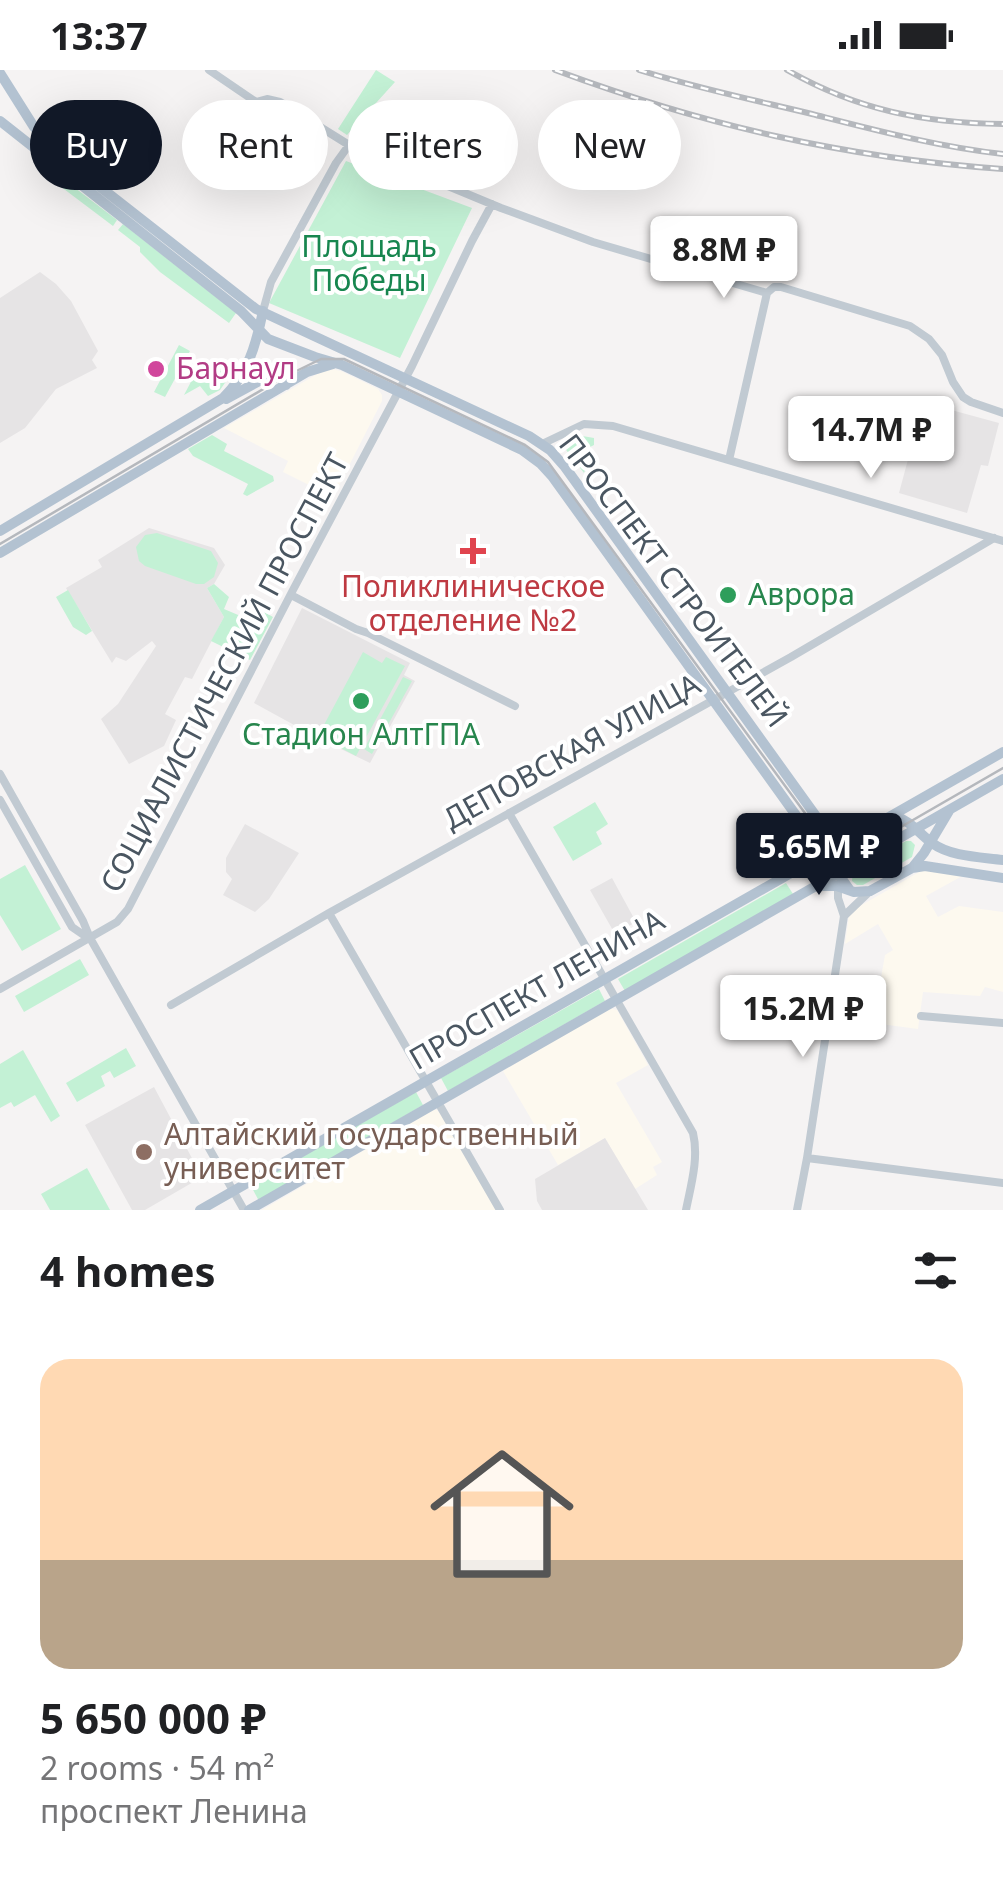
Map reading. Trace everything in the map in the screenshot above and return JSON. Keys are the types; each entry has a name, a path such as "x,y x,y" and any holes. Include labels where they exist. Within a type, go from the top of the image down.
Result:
{"main road":[{"name":"ПРОСПЕКТ СТРОИТЕЛЕЙ","path":"0,72 44,140 58,154 247,302 542,444 565,467 831,835 847,841"},
{"path":"0,121 12,119 20,106"},
{"name":"ПРОСПЕКТ СТРОИТЕЛЕЙ","path":"0,121 241,311 268,339 342,365 532,456 552,476 714,699 825,854 843,887"},
{"path":"207,409 234,387 242,375 255,347 262,311"},
{"path":"308,372 321,359 323,349 318,336"},
{"path":"0,554 308,372 326,365 342,365"},
{"path":"0,531 276,372 286,385"},
{"path":"606,550 619,541"},
{"name":"ПРОСПЕКТ ЛЕНИНА","path":"200,1210 1003,752"},
{"name":"ПРОСПЕКТ ЛЕНИНА","path":"247,1210 948,814 1003,778"},
{"path":"948,814 944,834 953,852"},
{"name":"ПРОСПЕКТ ЛЕНИНА","path":"912,868 948,814"},
{"path":"893,815 918,828 931,842 953,852 1003,860"},
{"path":"949,870 953,852"},
{"path":"870,892 912,868 926,866 1003,878"},
{"path":"802,867 811,876 814,887"},
{"name":"ПРОСПЕКТ ЛЕНИНА","path":"814,887 870,892"}],"street":[{"path":"209,70 256,102 280,102 348,144"},
{"path":"262,311 271,282 348,148"},
{"path":"458,190 579,238 767,293"},
{"path":"405,377 492,204"},
{"path":"728,460 767,293 774,287 910,326 942,355 963,397 1003,412"},
{"name":"СОЦИАЛИСТИЧЕСКИЙ ПРОСПЕКТ","path":"0,989 116,922 128,909 405,377"},
{"path":"542,444 577,426 614,426 998,539"},
{"name":"ДЕПОВСКАЯ УЛИЦА","path":"171,1005 998,539"},
{"path":"291,594 515,706"},
{"path":"0,774 247,1210"},
{"path":"0,800 72,927 90,938"},
{"path":"509,813 694,1138 686,1210"},
{"path":"797,1210 844,916 838,898 843,887"},
{"path":"844,916 870,892"},
{"path":"329,913 500,1210"},
{"path":"921,1016 1003,1023"},
{"path":"807,1158 1003,1183"}],"shaded area":[{"path":"40,272 71,301 98,351 92,360 97,368 56,389 25,428 0,443 0,298"},
{"path":"331,369 378,389 382,395 333,497 283,472 288,461 224,428"},
{"path":"944,408 999,423 988,466 981,465 967,513 899,493 910,452 931,458"},
{"path":"149,528 214,548 225,565 214,584 207,588 224,617 192,679 185,677 165,714 176,720 164,746 129,764 101,719 118,704 156,646 152,641 126,661 116,657 112,663 66,588 102,567 98,560"},
{"path":"302,608 410,663 404,675 415,681 370,763 254,703"},
{"path":"245,824 299,853 269,899 255,912 223,895 232,879 226,872 226,858"},
{"path":"921,871 964,875 926,896 938,917 959,906 1003,912 1003,992 985,987 980,996 923,992 918,1029 873,1023 885,955 893,950 878,924 845,944 849,915"},
{"path":"612,878 636,922 615,934 590,890"},
{"path":"609,1008 617,1010 648,1065 616,1083 662,1162 653,1167 657,1175 635,1189 605,1138 558,1165 503,1071"},
{"name":"Алтайский государственный университет","path":"154,1087 202,1177 145,1210 132,1210 85,1125"},
{"path":"433,1110 440,1113 496,1210 262,1210"},
{"path":"605,1138 648,1210 542,1210 535,1179"}],"green space":[{"path":"376,70 395,82 379,100 357,100"},
{"path":"348,113 348,134 338,129"},
{"name":"Площадь Победы","path":"346,161 348,190 424,190 472,208 400,358 269,303"},
{"path":"65,190 78,190 117,220 113,226"},
{"path":"123,224 236,313 229,323 160,272 140,252 140,247 118,230"},
{"path":"179,345 190,351 165,397 154,392"},
{"path":"203,359 229,377 220,390 208,396 200,386 184,395"},
{"path":"571,434 594,438 594,445 582,451 589,459 584,473 560,442"},
{"path":"212,435 227,444 224,451 273,476 274,481 247,496 243,494 248,484 193,456 188,449"},
{"path":"157,533 211,551 218,563 214,577 196,584 145,566 139,561 136,547 145,535"},
{"path":"214,584 229,597 224,609 250,620 257,608 273,617 250,660 211,641 224,617 207,588"},
{"path":"68,590 92,631 86,635 73,627 56,597"},
{"name":"Стадион АлтГПА","path":"363,652 382,663 386,657 405,666 356,756 318,736"},
{"path":"403,677 412,681 372,754 364,749"},
{"path":"595,802 608,824 596,832 602,844 573,861 553,827"},
{"path":"906,841 915,845 912,857 863,885 852,881 853,871"},
{"path":"25,865 61,929 22,951 0,915 0,879"},
{"path":"786,883 793,894 625,991 618,979"},
{"path":"80,959 89,975 24,1012 15,996"},
{"path":"599,989 605,1001 448,1091 441,1078"},
{"path":"126,1048 136,1066 114,1078 110,1071 101,1076 105,1086 77,1102 66,1083"},
{"path":"23,1050 60,1116 51,1122 35,1095 14,1107 11,1102 0,1108 0,1064"},
{"path":"416,1092 423,1105 259,1201 251,1186"},
{"path":"87,1168 110,1210 50,1210 41,1194"}],"tram line":[{"path":"0,544 282,378 321,359 344,359 525,445 548,462 832,850 846,854 861,850 1003,768"}],"railway":[{"path":"555,70 665,107 775,136 887,157 1003,169"},
{"path":"639,70 907,137 1003,154"},
{"path":"787,70 839,95 891,112 945,121 1003,124"}],"place":[{"name":"Барнаул","path":"156,369"},
{"name":"Поликлиническое отделение №2","path":"473,551"},
{"name":"Аврора","path":"728,595"},
{"name":"Стадион АлтГПА","path":"361,701"},
{"name":"Алтайский государственный университет","path":"144,1152"}]}
